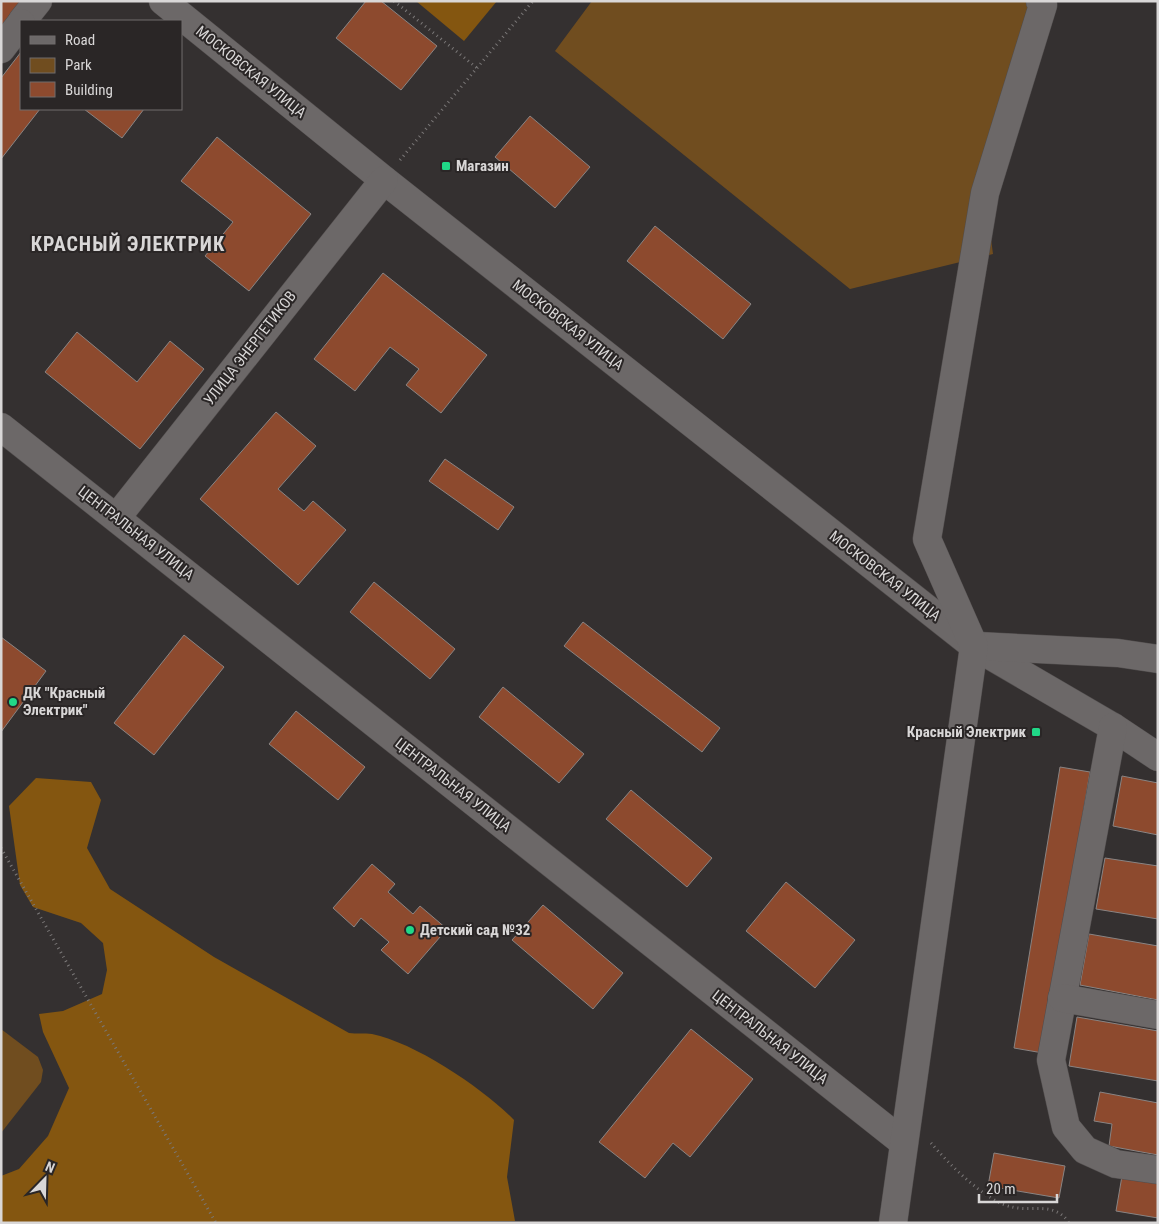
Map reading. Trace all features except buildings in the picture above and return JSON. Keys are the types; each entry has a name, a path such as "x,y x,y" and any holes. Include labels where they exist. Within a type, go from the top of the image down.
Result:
{"street":[{"path":"24,20 38,1"},
{"name":"МОСКОВСКАЯ УЛИЦА","path":"163,1 384,180 974,646 1113,727 1158,757"},
{"path":"893,1223 974,646 927,539 985,193 1043,5 1040,1"},
{"path":"1,49 20,25"},
{"name":"УЛИЦА ЭНЕРГЕТИКОВ","path":"117,517 384,180"},
{"name":"ЦЕНТРАЛЬНАЯ УЛИЦА","path":"1,427 906,1133"},
{"path":"974,646 1118,653 1158,659"},
{"path":"1158,736 1113,727 1051,1060 1066,1127 1085,1150 1116,1164 1158,1170"},
{"path":"1062,998 1158,1015"}],"path":[{"path":"394,1 477,68"},
{"path":"384,180 533,1"},
{"path":"1,848 216,1223"},
{"path":"906,1133 922,1134 977,1189 1012,1208 1042,1207 1066,1217 1069,1223"}],"green space":[{"path":"592,1 1030,1 985,193 993,254 850,289 555,51"},
{"path":"1,1029 38,1057 43,1070 41,1082 1,1133"}],"shaded area":[{"path":"416,1 497,1 464,41"},
{"path":"36,778 91,782 101,800 87,848 110,889 214,957 349,1033 372,1034 390,1039 428,1057 485,1095 514,1120 507,1177 515,1221 1,1223 1,1176 19,1169 48,1136 69,1088 43,1032 39,1014 63,1011 102,994 107,970 103,943 81,923 33,907 20,885 9,806"}],"place":[{"name":"Магазин","path":"446,166"},
{"name":"ДК \"Красный Электрик\"","path":"13,702"},
{"name":"Красный Электрик","path":"1036,732"},
{"name":"Детский сад №32","path":"410,930"}],"district":[{"name":"КРАСНЫЙ ЭЛЕКТРИК","path":"128,244"}]}
